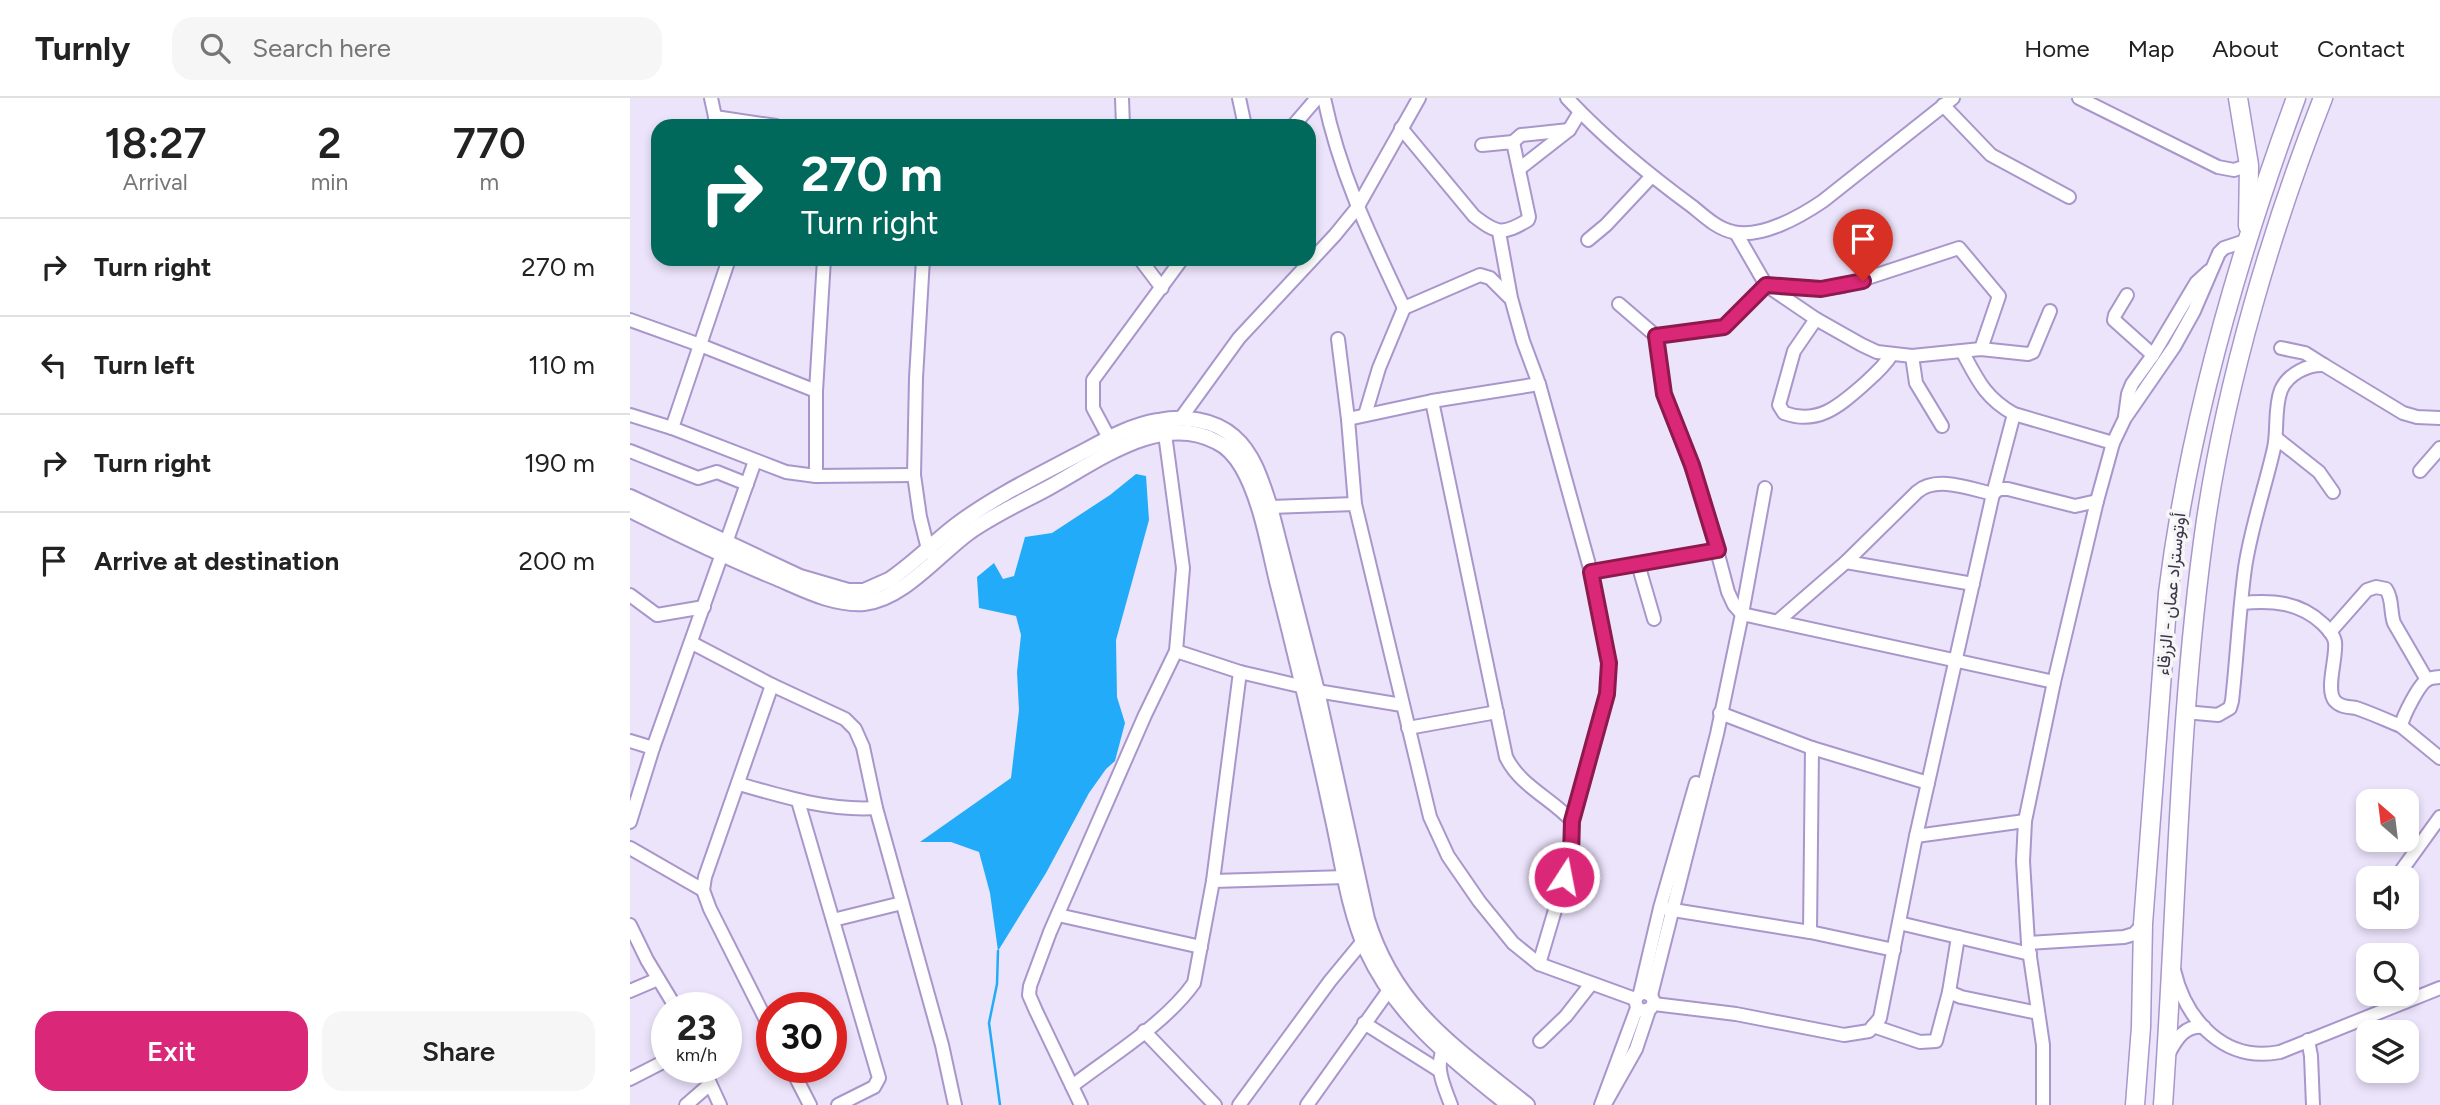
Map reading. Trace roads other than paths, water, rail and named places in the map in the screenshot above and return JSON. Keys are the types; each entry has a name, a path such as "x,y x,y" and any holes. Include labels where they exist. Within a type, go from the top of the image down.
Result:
{"highway":[{"path":"2238,98 2249,165 2249,237"},
{"name":"أوتوستراد عمان - الزرقاء","path":"2135,1105 2141,1027 2143,924 2168,593 2175,540 2184,487 2216,349 2249,237 2295,98"},
{"name":"أوتوستراد عمان - الزرقاء","path":"2164,1105 2191,640 2206,520 2236,377 2266,265 2298,164 2323,98"}],"main road":[{"path":"630,510 725,550 818,595 849,603 867,603 890,594 968,517 1005,494 1109,438 1144,424 1181,418 1199,420 1222,428 1242,445 1261,477 1270,507 1272,537"},
{"path":"938,549 1125,445 1165,434 1182,433 1201,435 1218,442 1231,452 1247,478 1272,537 1374,943 1383,964 1444,1046 1508,1105"},
{"path":"630,497 725,550"},
{"path":"1310,689 1346,877 1363,941 1389,990 1419,1028 1527,1105"}],"street":[{"path":"711,98 716,119"},
{"path":"1122,98 1123,119"},
{"path":"1239,98 1244,119"},
{"path":"1299,119 1317,98"},
{"path":"1324,98 1337,153 1357,208 1404,308"},
{"path":"1316,255 1357,208 1419,98"},
{"path":"1567,98 1651,177 1713,223 1736,233 1770,228 1800,216 1823,201 1948,101 1991,155 2069,197"},
{"path":"2079,98 2218,167 2234,170 2249,165"},
{"path":"1518,169 1569,130 1580,112"},
{"path":"1401,128 1474,216 1499,232 1510,231 1530,217 1513,142"},
{"path":"1482,145 1513,142 1521,135 1569,130"},
{"path":"1588,240 1606,225 1651,177"},
{"path":"1499,232 1511,298 1539,384 1591,572 1609,663 1607,694 1572,821 1571,856 1539,964"},
{"path":"1736,233 1766,285 1816,319 1862,345 1892,354 1912,356 1982,349 2031,354 2050,311"},
{"path":"2043,1105 2043,1045 2029,949 2023,861 2025,821 2096,500 2113,443 2125,418 2174,347 2194,311 2221,250 2249,237"},
{"path":"1656,336 1724,327 1766,285 1821,289 1843,286 1961,248 1999,296 1982,349"},
{"path":"672,428 727,266"},
{"path":"816,476 816,391 824,266"},
{"path":"923,266 914,475 920,517 934,530 938,549"},
{"path":"1145,266 1162,288"},
{"path":"1109,438 1093,408 1093,380 1177,266"},
{"path":"1181,418 1191,401 1262,312 1306,266"},
{"path":"2125,418 2130,388 2196,283 2212,268"},
{"path":"1365,415 1379,368 1404,308 1480,275 1490,278 1511,298"},
{"path":"2127,295 2114,320 2153,355"},
{"path":"1619,304 1656,336 1664,394 1692,465 1728,592 1742,614 2054,682"},
{"path":"1816,319 1794,351 1779,405 1784,413 1807,417 1820,416 1833,410 1881,370 1892,354"},
{"path":"630,320 816,391"},
{"path":"1338,339 1355,504 1430,817 1448,856 1479,901 1513,943 1539,964 1591,984 1644,1002 1736,1014 1844,1035 1869,1031 1881,1018 1916,836 1993,494 2014,414"},
{"path":"2281,348 2305,353 2403,413 2440,418"},
{"path":"1962,351 1989,397 2014,414 2113,443"},
{"path":"1912,356 1916,383 1942,426"},
{"path":"2186,712 2218,715 2230,708 2250,541 2276,438 2281,388 2291,376 2305,368 2325,365"},
{"path":"1348,419 1432,401 1539,384"},
{"path":"1191,401 1199,420"},
{"path":"1432,401 1506,757 1519,778 1561,809 1572,821"},
{"path":"630,416 672,428 786,472 816,476 914,475"},
{"path":"1081,1105 1029,995 1035,970 1058,915 1145,715 1176,651 1184,568 1165,434"},
{"path":"2276,438 2319,472 2333,492"},
{"path":"2420,471 2440,448"},
{"path":"630,451 698,478 717,472 747,484"},
{"path":"630,822 653,748 755,461"},
{"path":"1778,621 1846,562 1922,488 1943,484 1993,494"},
{"path":"1602,1105 1636,1049 1666,909 1712,728 1720,713 1742,614 1765,488"},
{"path":"1993,494 1999,489 2008,489 2075,506 2096,500"},
{"path":"1270,507 1355,504"},
{"path":"1591,572 1718,550"},
{"path":"1846,562 1973,584"},
{"path":"1638,564 1654,618"},
{"path":"2330,632 2367,590 2376,587 2386,589 2390,595 2390,613 2394,623 2433,678 2412,702 2402,726"},
{"path":"630,595 657,615 704,607"},
{"path":"2242,603 2291,605 2306,611 2330,632 2335,642 2331,691 2335,701 2402,726 2440,758"},
{"path":"692,643 851,724 863,747 876,808 942,1045 955,1105"},
{"path":"1176,651 1240,672 1310,689 1402,705"},
{"path":"1072,1086 1144,1031 1184,997 1194,983 1213,881 1240,672"},
{"path":"756,1000 703,890 705,877 772,685"},
{"path":"1408,728 1497,712"},
{"path":"1720,713 1812,748 1928,783"},
{"path":"630,741 653,748"},
{"path":"1810,933 1812,748"},
{"path":"739,784 798,801 858,809 876,808"},
{"path":"798,801 879,1078 874,1087 838,1105"},
{"path":"2405,866 2440,817"},
{"path":"1916,836 2025,821"},
{"path":"630,848 703,890"},
{"path":"1213,881 1346,877"},
{"path":"833,920 902,903"},
{"path":"1666,909 1894,950"},
{"path":"1058,915 1201,947"},
{"path":"1899,923 1958,937 2029,949 2124,937 2134,934 2143,924"},
{"path":"631,932 666,992"},
{"path":"1873,1026 1920,1042 1936,1041 1949,992 1958,937"},
{"path":"2124,937 2143,947"},
{"path":"1239,1105 1330,981 1363,941"},
{"path":"2173,964 2181,991 2204,1027 2222,1044 2256,1055 2280,1052 2440,988"},
{"path":"630,990 658,979"},
{"path":"1540,1041 1566,1016 1591,984"},
{"path":"1307,1105 1389,990"},
{"path":"1949,992 1961,997 2038,1013"},
{"path":"1364,1023 1440,1071"},
{"path":"2167,1057 2181,1034 2195,1027 2204,1027"},
{"path":"1144,1031 1215,1105"},
{"path":"2308,1040 2312,1105"},
{"path":"1444,1046 1440,1071 1451,1105"},
{"path":"630,1079 651,1068"},
{"path":"798,1083 810,1105"},
{"path":"686,1105 709,1085 720,1105"}],"water":[{"path":"1136,474 1146,476 1149,520 1116,640 1117,697 1125,723 1115,761 1089,793 1046,873 998,951 990,893 979,852 951,842 920,842 1011,778 1019,710 1017,672 1021,635 1016,616 979,608 977,577 994,563 1003,579 1014,576 1025,537 1052,533 1110,495"}],"waterway":[{"path":"998,951 997,984 989,1023 1000,1105"}]}
